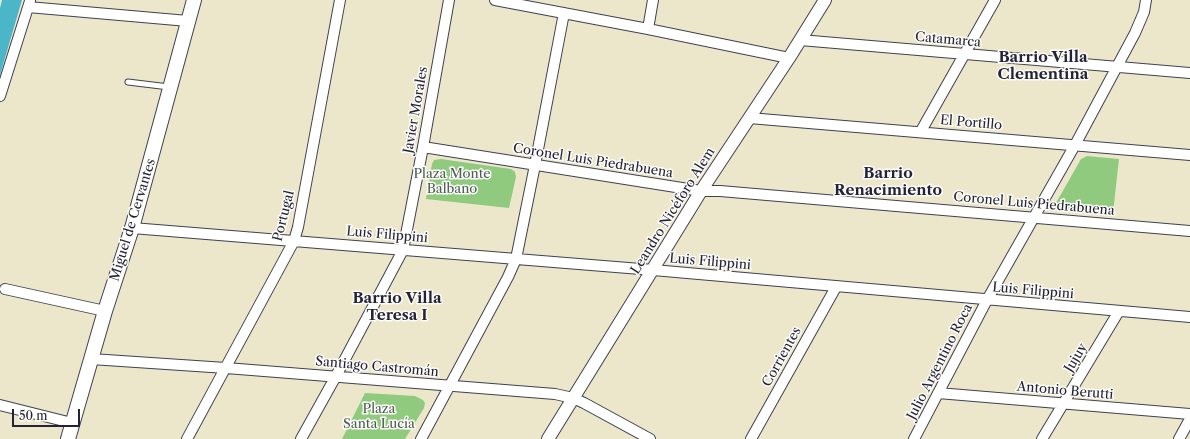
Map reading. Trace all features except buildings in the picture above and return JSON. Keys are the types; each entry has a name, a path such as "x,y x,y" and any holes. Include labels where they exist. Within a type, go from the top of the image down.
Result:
{"main road":[{"name":"Miguel de Cervantes","path":"68,439 105,311 132,228 194,0"}],"street":[{"name":"Portugal","path":"187,439 294,241 298,227 340,0"},
{"name":"Javier Morales","path":"301,439 403,250 449,0"},
{"path":"495,0 789,58"},
{"path":"648,29 653,0"},
{"name":"Leandro Nicéforo Alem","path":"548,439 701,191 789,58 825,0"},
{"path":"921,131 995,0"},
{"name":"Julio Argentino Roca","path":"914,439 987,300 1075,145 1141,19 1146,0"},
{"path":"0,96 29,3 188,21"},
{"path":"421,439 508,277 516,259 564,13"},
{"name":"Catamarca","path":"800,40 1190,73"},
{"name":"El Portillo","path":"749,118 921,131 1190,155"},
{"name":"Coronel Luis Piedrabuena","path":"423,147 701,191 1034,217 1190,231"},
{"name":"Luis Filippini","path":"132,228 653,270 1190,317"},
{"name":"Corrientes","path":"751,439 836,287"},
{"path":"5,289 105,311"},
{"name":"Jujuy","path":"1042,439 1119,311"},
{"name":"Santiago Castromán","path":"92,359 336,376 555,394 573,398 650,439"},
{"name":"Antonio Berutti","path":"938,393 1190,414"},
{"path":"0,405 72,423"},
{"path":"1178,439 1190,419"}],"lane":[{"path":"128,82 170,87"}],"green space":[{"path":"1087,156 1119,159 1113,213 1060,208 1056,203 1081,159"},
{"name":"Plaza Monte Balbano","path":"441,159 511,169 515,172 516,177 509,208 426,199 432,164 434,160"},
{"name":"Plaza Santa Lucía","path":"365,393 415,396 423,400 425,403 424,408 405,439 342,439"}],"water":[{"path":"2,0 22,0 0,75 0,8"}],"district":[{"name":"Barrio Villa Clementina","path":"1043,66"},
{"name":"Barrio Renacimiento","path":"888,182"},
{"name":"Barrio Villa Teresa I","path":"397,308"}]}
